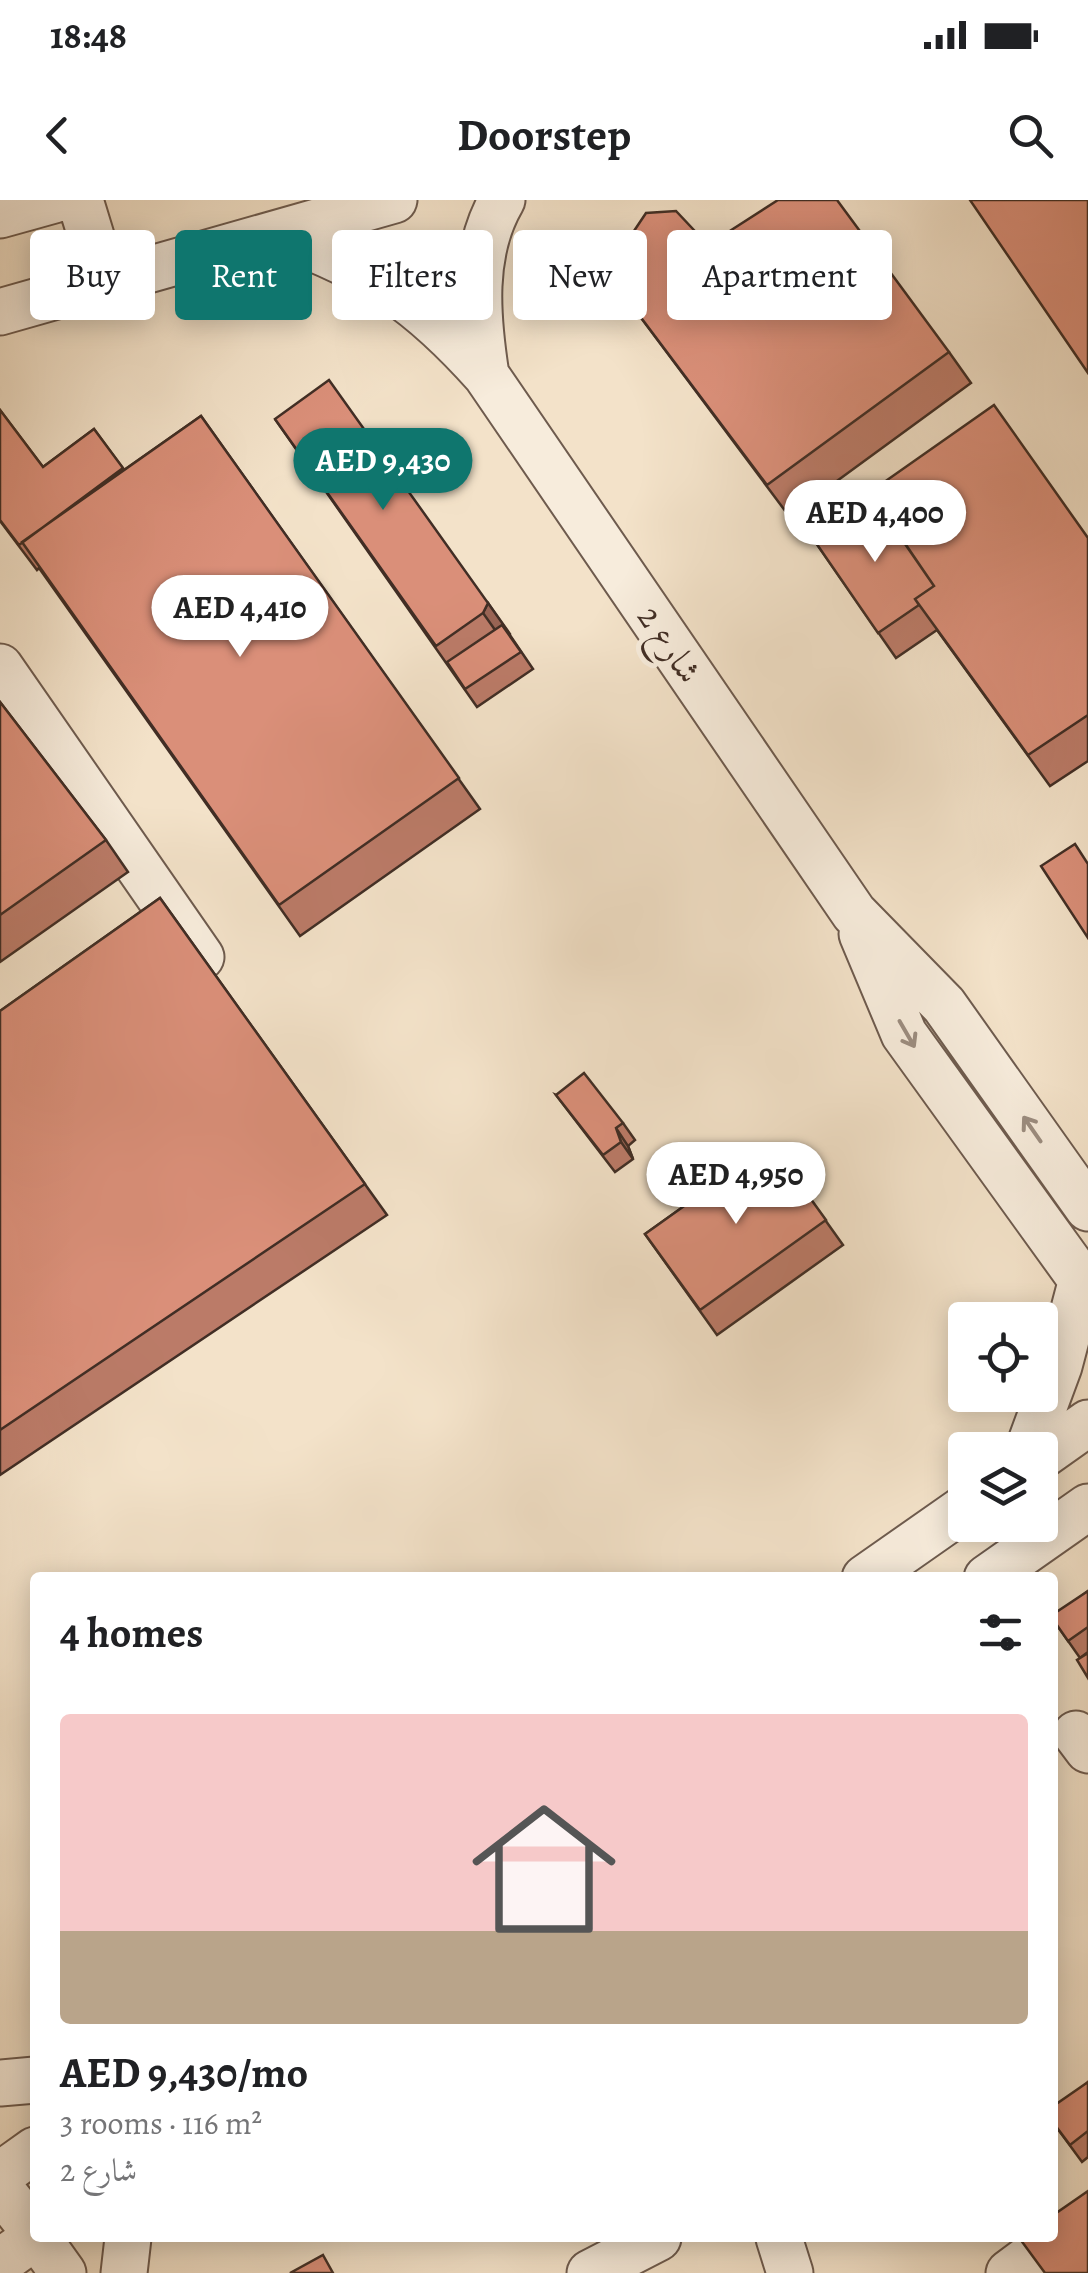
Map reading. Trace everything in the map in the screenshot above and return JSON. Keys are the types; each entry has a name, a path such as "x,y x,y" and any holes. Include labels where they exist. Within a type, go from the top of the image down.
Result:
{"street":[{"path":"0,215 54,200"},
{"path":"80,200 89,230"},
{"path":"295,230 394,200"},
{"name":"شارع 2","path":"486,375 477,318 481,262 502,200"},
{"name":"شارع 2","path":"312,247 339,257 394,288 444,328 486,375 854,914 944,1005 1088,1208"},
{"path":"0,312 30,303"},
{"path":"0,667 223,989"},
{"name":"شارع 2","path":"854,914 904,1034 1085,1284"},
{"path":"1035,1432 1085,1284"},
{"path":"1058,1444 1088,1424"},
{"path":"996,1572 1079,1518"},
{"path":"874,1572 948,1520"},
{"path":"0,2082 30,2080"},
{"path":"0,2174 30,2153"},
{"path":"0,2188 30,2228"},
{"path":"0,2262 30,2240"},
{"path":"40,2242 63,2273"},
{"path":"124,2273 128,2242"},
{"path":"781,2242 790,2273"},
{"path":"590,2273 662,2250"}],"building":[{"path":"778,200 837,200 859,230 731,230"},
{"path":"970,200 1088,200 1088,373"},
{"path":"676,211 694,230 667,230 667,320 892,320 892,275 949,352 767,485 643,320 647,320 647,230 635,230 646,213"},
{"path":"329,380 488,603 483,613 436,646 275,419"},
{"path":"994,405 1088,538 1088,715 1028,755 915,599 934,586 870,492"},
{"path":"0,410 43,467 94,429 123,468 19,545 0,520"},
{"path":"201,416 459,778 279,905 22,542"},
{"path":"874,499 934,586 915,599 919,605 878,633 814,540"},
{"path":"502,625 521,652 465,689 447,662"},
{"path":"0,702 106,840 0,915"},
{"path":"1075,844 1088,864 1088,938 1041,866"},
{"path":"160,898 365,1184 0,1430 0,1011"},
{"path":"584,1073 623,1123 616,1128 621,1142 603,1155 556,1095"},
{"path":"771,1144 826,1220 700,1310 645,1234"},
{"path":"1088,1591 1088,1627 1068,1641 1058,1627 1058,1611"},
{"path":"1088,1653 1088,1678 1077,1660"},
{"path":"1088,2082 1088,2131 1070,2145 1058,2129 1058,2103"},
{"path":"1088,2191 1088,2273 1045,2273 1022,2242 1058,2242 1058,2212"},
{"path":"323,2255 333,2273 290,2273"}]}
